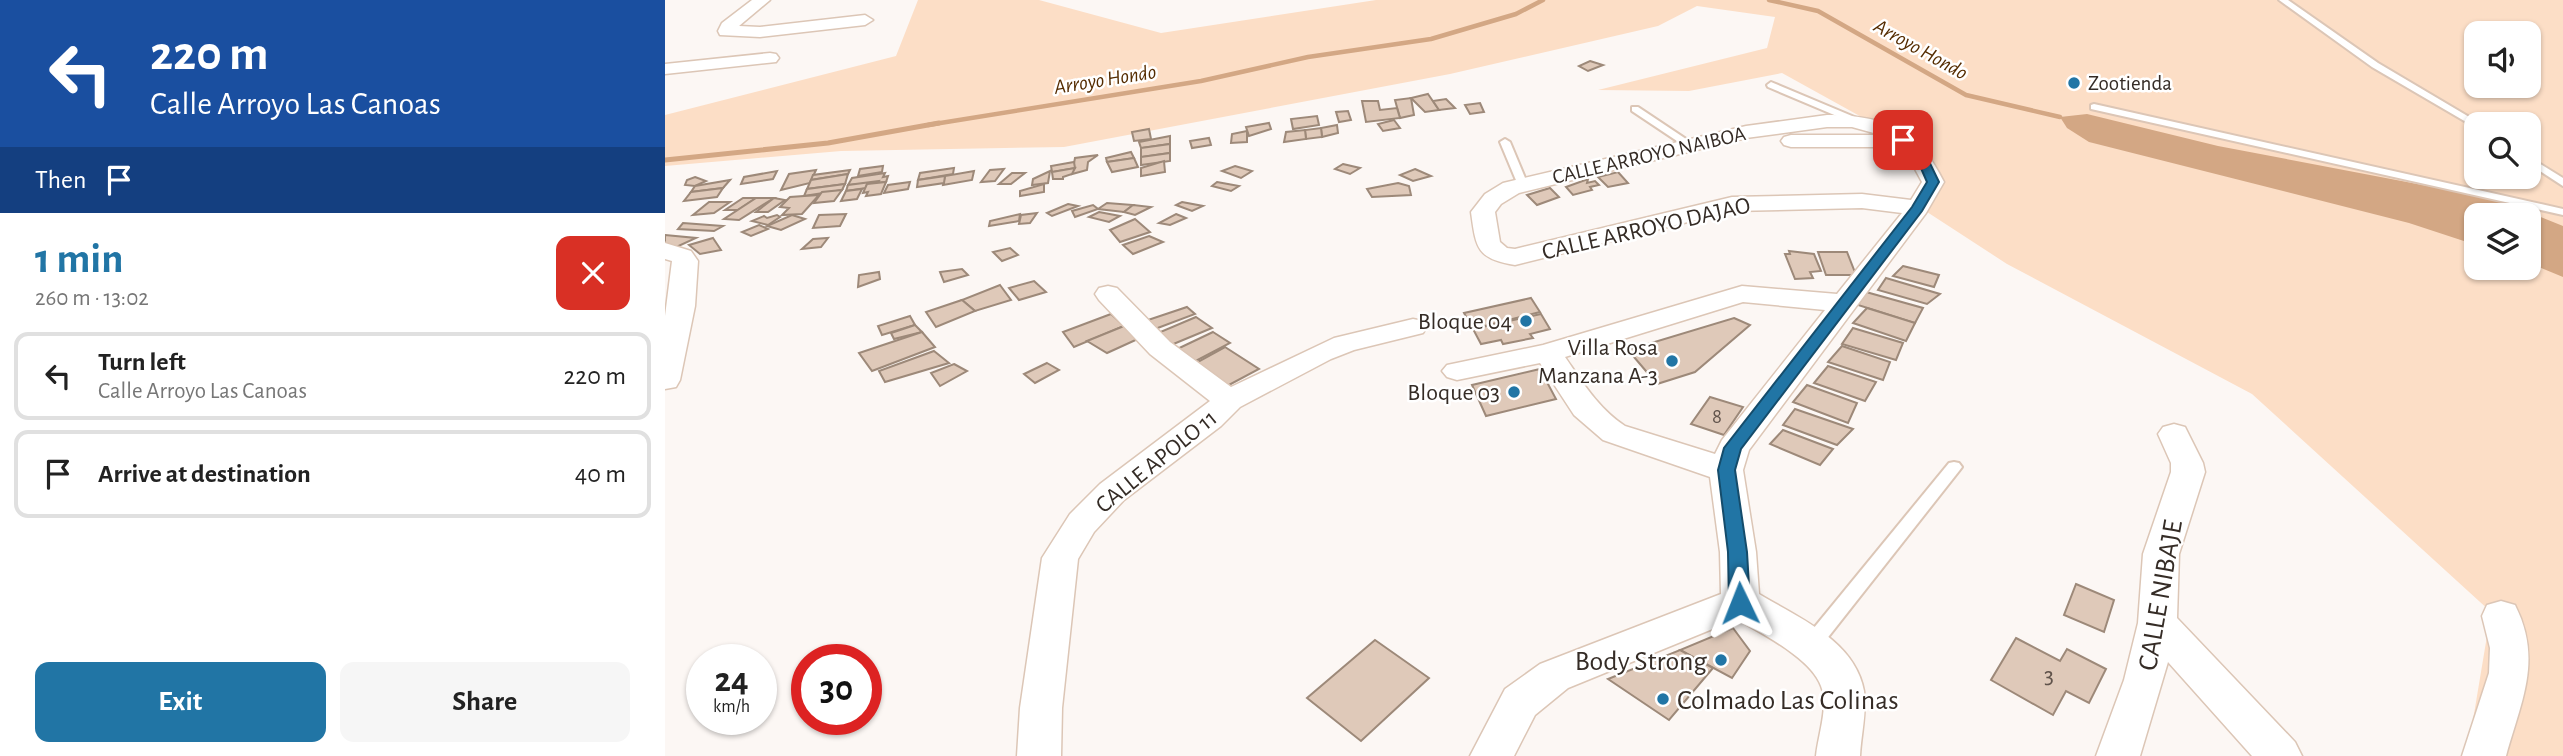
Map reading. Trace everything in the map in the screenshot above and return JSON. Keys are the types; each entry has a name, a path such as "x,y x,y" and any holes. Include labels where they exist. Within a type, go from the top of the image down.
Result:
{"street":[{"path":"762,0 726,31 760,32 865,20"},
{"path":"665,69 770,58"},
{"name":"CALLE ARROYO NAIBOA","path":"1500,255 1488,246 1483,212 1493,198 1511,188 1759,130 1839,121 1868,124"},
{"path":"1740,603 1738,552 1727,470 1733,448 1842,303 1918,208 1933,182 1922,158 1903,140 1868,124"},
{"path":"1759,130 1766,137 1775,140 1903,140"},
{"name":"CALLE ARROYO DAJAO","path":"1500,255 1515,257 1537,253 1732,204 1862,201 1918,208"},
{"path":"665,251 682,256 685,261 681,306 665,380"},
{"path":"1457,371 1548,353 1726,297 1758,293 1842,303"},
{"path":"1108,294 1160,348 1229,400"},
{"name":"CALLE APOLO 11","path":"1039,756 1043,695 1061,558 1082,523 1112,492 1210,419 1229,400 1321,353 1344,344 1413,327"},
{"path":"1548,353 1590,416 1600,426 1727,470"},
{"name":"CALLE NIBAJE","path":"2117,756 2144,680 2157,623 2161,554 2188,472 2187,463 2174,434"},
{"path":"1740,603 1810,646 1831,664 1843,688 1838,756"},
{"path":"1492,756 1520,702 1554,676 1740,603"},
{"path":"2484,756 2509,673 2510,648 2501,616"},
{"path":"2157,623 2280,756"}],"lane":[{"path":"2283,0 2375,65 2464,117"},
{"path":"1771,85 1868,124"},
{"path":"2094,107 2563,212"},
{"path":"1635,110 1690,145"},
{"path":"1505,142 1523,185"},
{"path":"2541,168 2563,184"},
{"path":"1810,646 1954,467"}],"shaded area":[{"path":"918,0 1039,0 1161,33 1376,0 2563,0 2563,756 2467,756 2491,612 2252,394 2007,264 1924,210 1923,151 1782,73 1689,91 1598,90 1767,48 1775,17 1697,6 1658,26 1450,74 1064,147 841,151 665,166 665,115 896,56"},
{"path":"2087,114 2218,146 2506,203 2464,203 2464,241 2409,223 2089,142 2067,128 2060,117"},
{"path":"2541,217 2563,226 2563,277 2541,268"}],"building":[{"path":"1590,61 1603,65 1588,71 1579,66"},
{"path":"1428,94 1439,110 1425,112 1411,98"},
{"path":"1411,98 1414,115 1400,118 1395,100"},
{"path":"1446,99 1455,108 1439,110 1433,101"},
{"path":"1362,101 1378,101 1380,110 1397,108 1400,118 1366,122"},
{"path":"1480,103 1484,112 1470,114 1465,105"},
{"path":"1348,111 1351,120 1339,122 1336,112"},
{"path":"1317,116 1319,125 1293,129 1291,119"},
{"path":"1394,120 1400,128 1383,131 1378,124"},
{"path":"1269,123 1271,129 1249,136 1246,127"},
{"path":"1337,125 1338,133 1322,137 1321,128"},
{"path":"1321,128 1322,137 1306,139 1305,130"},
{"path":"1149,129 1151,139 1134,141 1132,132"},
{"path":"1305,130 1306,139 1284,142 1286,132"},
{"path":"1247,131 1247,142 1231,143 1232,134"},
{"path":"1170,136 1170,144 1141,148 1139,142"},
{"path":"1209,138 1211,145 1192,148 1190,141"},
{"path":"1170,144 1170,153 1141,157 1141,148"},
{"path":"1131,152 1134,158 1107,162 1106,158"},
{"path":"1170,153 1170,161 1141,165 1141,157"},
{"path":"1098,155 1088,162 1087,170 1072,174 1075,158"},
{"path":"1134,158 1138,167 1112,172 1107,162"},
{"path":"1164,161 1165,172 1141,176 1141,168"},
{"path":"1074,162 1075,168 1052,172 1051,166"},
{"path":"1343,164 1360,168 1350,174 1335,169"},
{"path":"883,166 882,172 858,176 860,169"},
{"path":"1235,166 1252,171 1241,178 1222,171"},
{"path":"954,168 953,174 918,180 920,173"},
{"path":"1075,168 1072,174 1063,179 1053,179 1052,172"},
{"path":"1004,169 995,181 981,182 990,170"},
{"path":"1415,169 1431,176 1413,181 1400,175"},
{"path":"816,170 810,183 781,190 789,174"},
{"path":"850,170 848,174 811,180 813,175"},
{"path":"777,171 773,179 741,184 744,177"},
{"path":"974,171 972,180 943,185 945,176"},
{"path":"1050,171 1048,183 1032,185 1033,179"},
{"path":"1618,172 1628,183 1608,187 1598,177"},
{"path":"885,173 883,177 888,176 886,182 848,185 852,178"},
{"path":"1012,173 1025,173 1011,184 999,184"},
{"path":"848,174 845,184 807,189 811,180"},
{"path":"945,176 944,183 917,187 918,180"},
{"path":"695,177 706,181 695,186 685,185 687,180"},
{"path":"1588,179 1587,183 1595,181 1599,185 1590,187 1592,190 1573,195 1566,187"},
{"path":"730,180 723,188 691,192 695,186"},
{"path":"879,181 867,184 866,188 846,191 848,185"},
{"path":"886,182 881,194 866,196 868,192 863,193 867,184"},
{"path":"910,182 908,189 884,193 888,185"},
{"path":"1217,182 1239,186 1231,191 1212,186"},
{"path":"1398,183 1409,186 1411,195 1372,197 1367,189"},
{"path":"845,184 842,190 804,196 807,189"},
{"path":"1044,184 1044,192 1020,196 1020,191"},
{"path":"723,188 717,197 684,201 691,192"},
{"path":"1550,188 1559,197 1537,205 1527,195"},
{"path":"862,189 857,199 841,201 846,191"},
{"path":"842,190 834,201 814,203 822,192"},
{"path":"819,195 802,214 782,215 789,208 780,207 790,197"},
{"path":"743,198 756,198 738,210 725,210"},
{"path":"756,198 774,198 739,220 724,219"},
{"path":"774,198 785,200 768,212 756,212"},
{"path":"709,202 730,202 714,213 693,215"},
{"path":"1182,202 1203,206 1192,211 1176,205"},
{"path":"1107,203 1133,205 1124,212 1098,209"},
{"path":"1068,204 1078,206 1052,216 1047,213"},
{"path":"1093,205 1098,209 1075,217 1072,211"},
{"path":"1133,205 1151,207 1135,215 1124,212"},
{"path":"1099,212 1120,216 1109,222 1089,217"},
{"path":"1037,213 1030,223 1019,224 1021,215"},
{"path":"846,214 840,226 813,228 819,215"},
{"path":"1020,214 1019,221 989,226 990,221"},
{"path":"1176,214 1186,218 1170,225 1159,223"},
{"path":"777,215 780,217 768,225 752,221 764,216 767,218"},
{"path":"792,215 805,219 781,230 767,226"},
{"path":"1135,219 1150,232 1120,242 1110,230"},
{"path":"683,223 723,226 714,231 678,229"},
{"path":"759,225 768,229 751,236 742,232"},
{"path":"665,235 696,238 672,249 665,249"},
{"path":"1149,236 1163,242 1133,254 1123,245"},
{"path":"713,238 721,250 700,254 689,245"},
{"path":"828,238 821,247 802,249 813,239"},
{"path":"1010,248 1018,255 1002,261 993,252"},
{"path":"1789,251 1814,254 1821,271 1810,272 1813,278 1795,279 1785,254 1790,254"},
{"path":"1818,252 1847,252 1856,275 1826,275"},
{"path":"1903,266 1939,275 1934,287 1893,276"},
{"path":"962,269 968,275 944,282 940,272"},
{"path":"879,272 880,279 858,287 859,275"},
{"path":"1886,278 1940,294 1927,304 1878,290"},
{"path":"1034,281 1046,292 1019,300 1009,288"},
{"path":"1000,285 1011,300 975,311 962,300"},
{"path":"1866,292 1923,308 1915,323 1858,305"},
{"name":"Bloque 04","path":"1531,298 1540,312 1473,329 1464,313"},
{"path":"962,300 975,311 936,327 926,312"},
{"path":"1187,307 1195,314 1155,329 1148,320"},
{"path":"1867,308 1915,323 1906,341 1853,323"},
{"path":"1111,314 1124,326 1074,347 1063,332"},
{"name":"Bloque 04","path":"1541,314 1550,329 1530,334 1533,338 1503,344 1501,340 1481,344 1473,329"},
{"path":"910,316 915,325 882,335 878,326"},
{"path":"1196,317 1212,328 1171,345 1158,333"},
{"name":"Villa Rosa Manzana A-3","path":"1734,318 1750,325 1695,372 1657,384 1628,350"},
{"path":"915,325 922,332 894,339 891,333"},
{"path":"1124,326 1140,338 1107,353 1087,341"},
{"path":"1853,328 1903,343 1896,360 1842,344"},
{"path":"922,332 935,347 872,371 859,353"},
{"path":"1213,332 1230,343 1190,364 1173,351"},
{"path":"1842,346 1890,362 1883,380 1828,362"},
{"path":"1225,347 1259,369 1227,386 1194,364"},
{"path":"934,351 949,363 885,382 879,371"},
{"path":"1047,363 1059,370 1035,383 1024,374"},
{"path":"954,364 967,371 940,386 931,373"},
{"path":"1828,366 1876,382 1865,401 1814,383"},
{"name":"Bloque 03","path":"1540,369 1556,399 1486,416 1472,385"},
{"path":"1807,385 1857,403 1848,423 1793,402"},
{"path":"1710,397 1743,407 1724,435 1691,424"},
{"path":"1795,409 1853,429 1837,445 1783,425"},
{"path":"1783,430 1833,449 1820,465 1770,444"},
{"path":"2076,584 2114,600 2104,632 2064,615"},
{"name":"Body Strong","path":"1733,628 1750,651 1732,678 1680,650"},
{"path":"2016,638 2060,661 2067,649 2106,669 2089,703 2066,691 2053,715 1991,680"},
{"path":"1375,640 1429,678 1361,741 1307,698"},
{"name":"Colmado Las Colinas","path":"1680,650 1713,668 1669,720 1608,679"}],"waterway":[{"name":"Arroyo Hondo","path":"928,125 1201,81 1308,57 1431,39 1516,14 1543,0"},
{"name":"Arroyo Hondo","path":"1769,0 1818,11 1966,95 2060,117"},
{"name":"Arroyo Hondo","path":"665,160 828,143 939,123"}],"place":[{"name":"Zootienda","path":"2074,83"},
{"name":"Bloque 04","path":"1526,321"},
{"name":"Villa Rosa Manzana A-3","path":"1672,361"},
{"name":"Bloque 03","path":"1514,392"},
{"name":"Body Strong","path":"1721,660"},
{"name":"Colmado Las Colinas","path":"1663,699"}],"route":[{"path":"1740,603 1738,552 1727,470 1733,448 1842,303 1918,208 1933,182 1922,158 1903,140"}]}
